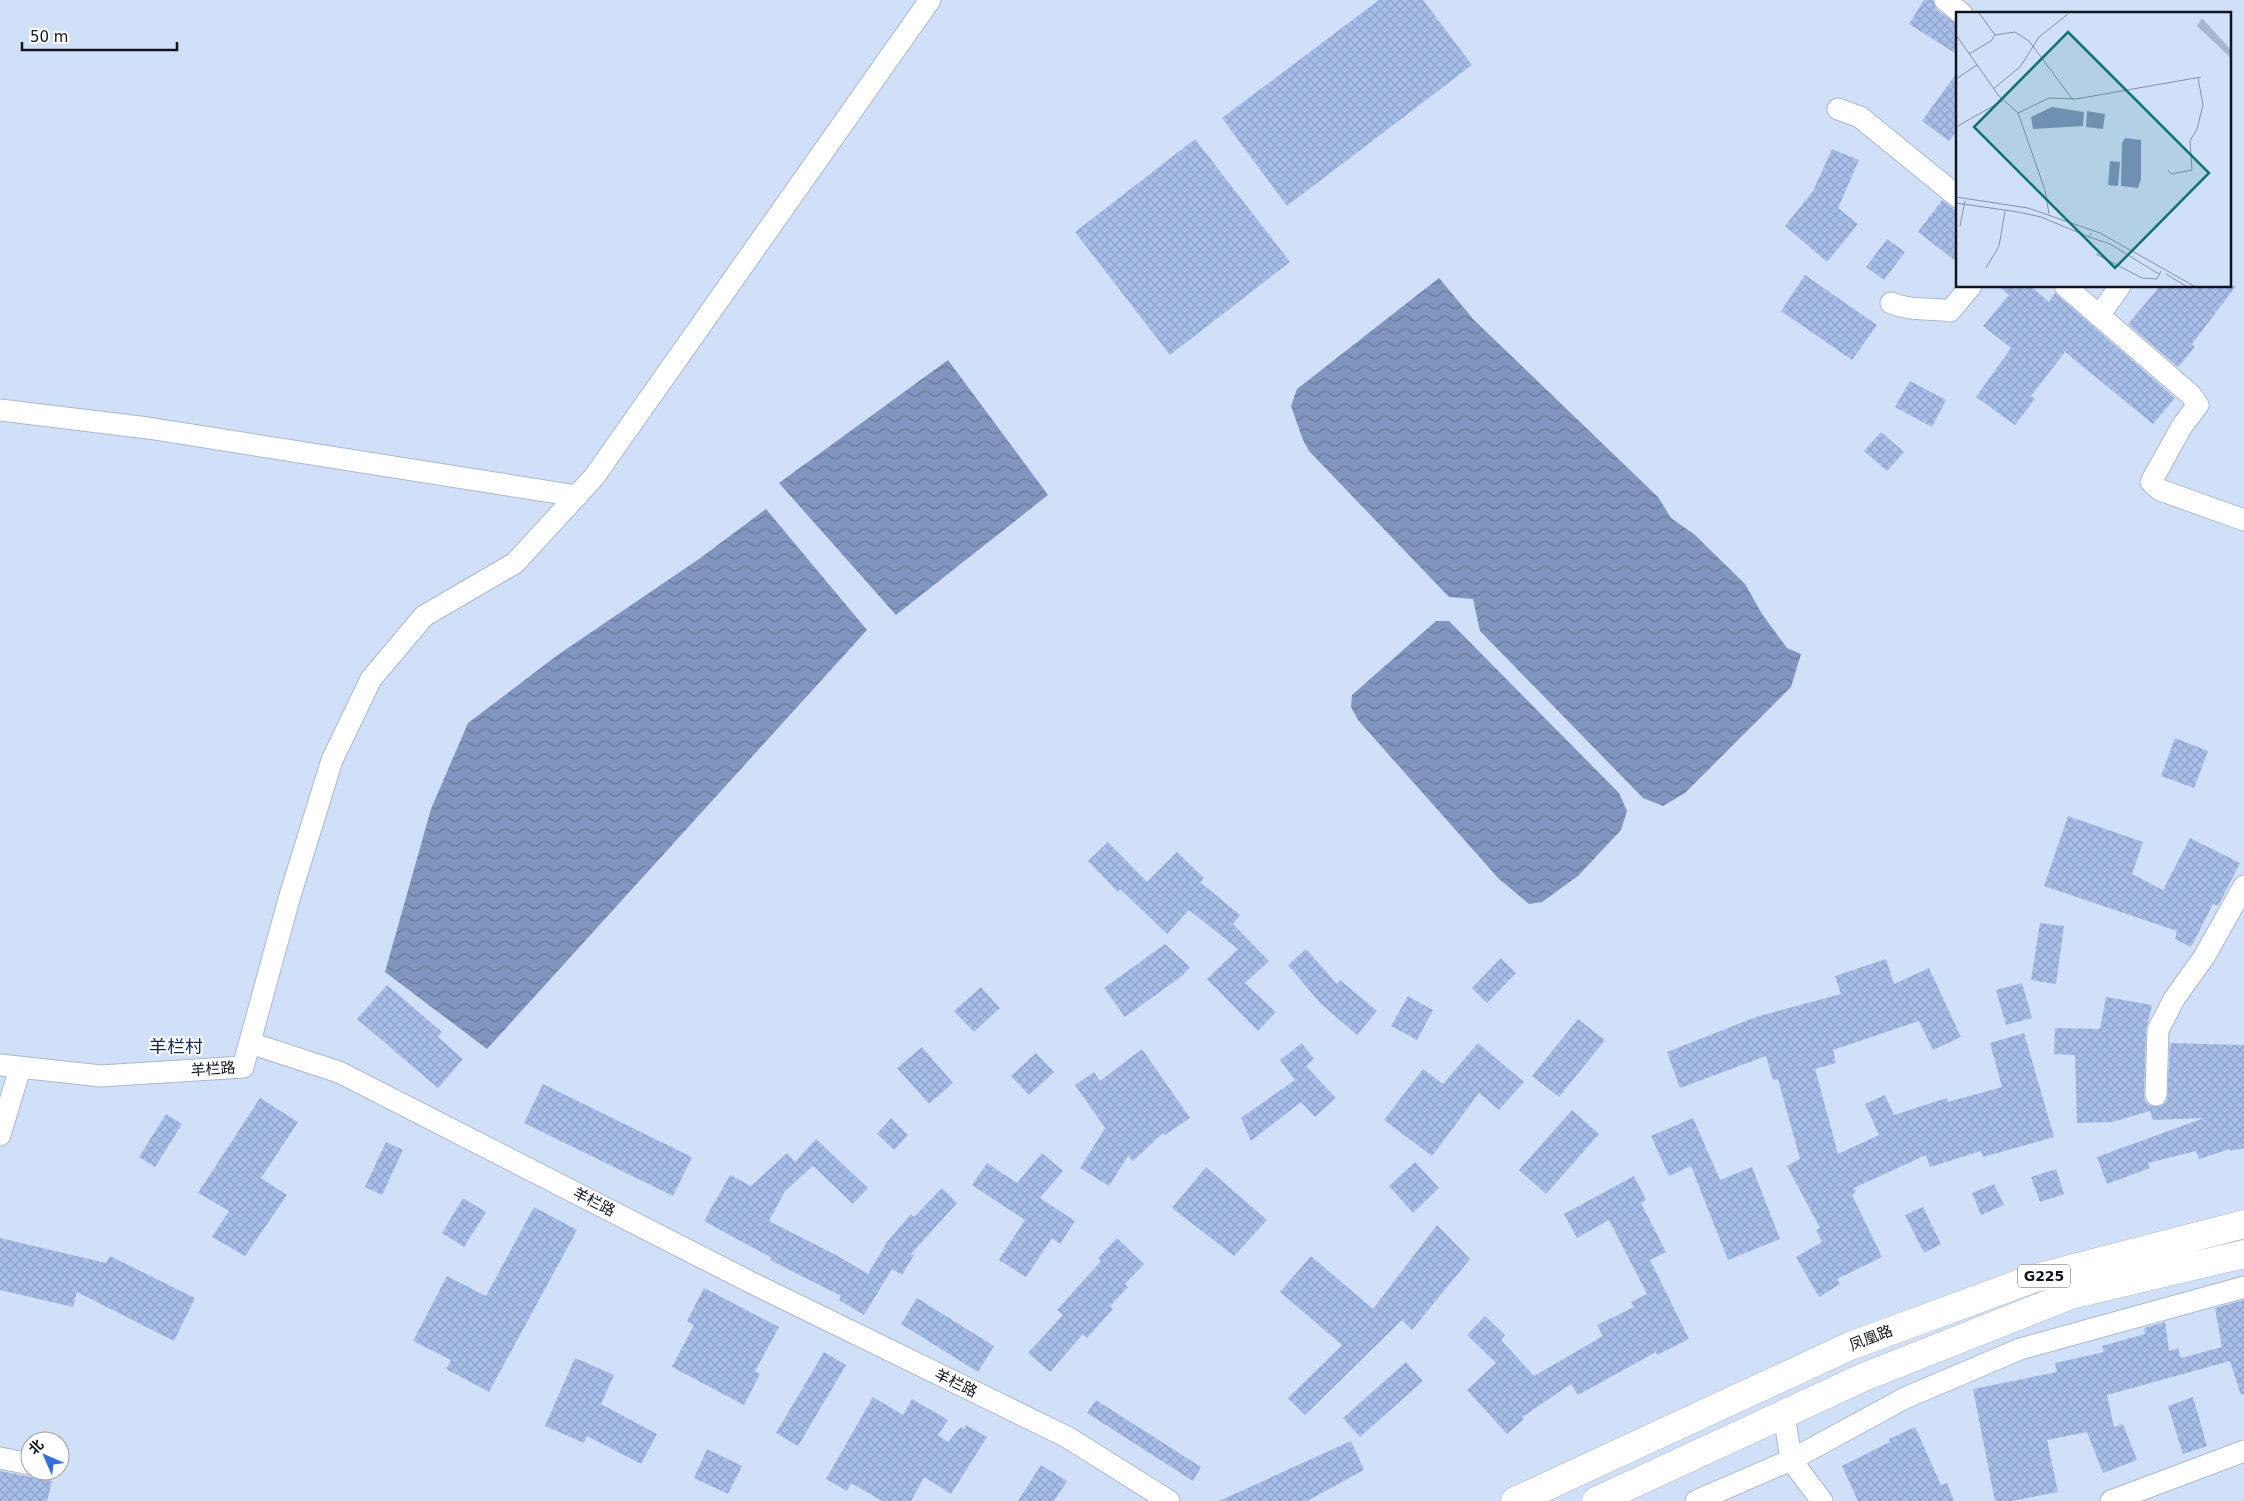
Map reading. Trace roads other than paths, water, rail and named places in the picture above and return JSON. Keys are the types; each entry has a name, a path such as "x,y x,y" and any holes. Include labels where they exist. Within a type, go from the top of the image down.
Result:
{"highway":[{"name":"凤凰路","path":"1515,1501 1850,1346 2032,1279 2244,1224"},
{"name":"G225","path":"1596,1501 1864,1377 2070,1295 2244,1254"}],"street":[{"path":"250,1044 288,899 332,760 371,679 424,616 515,563 594,477 930,0"},
{"path":"1945,0 1960,12"},
{"path":"1838,109 1860,117 1956,195"},
{"path":"1891,303 1906,309 1927,308 1950,311 1969,288"},
{"path":"2067,288 2191,395 2198,405 2182,426 2152,482 2160,490 2244,520"},
{"path":"2099,316 2119,288"},
{"path":"0,410 148,428 577,496"},
{"path":"2156,1095 2158,1030 2174,999 2204,958 2244,886"},
{"name":"羊栏路","path":"10,1066 101,1076 243,1068 250,1044 339,1072 759,1286 1067,1437 1170,1501"},
{"path":"0,1135 10,1066"},
{"path":"1696,1501 1791,1460 1905,1398 2020,1349 2244,1288"},
{"path":"1784,1414 1791,1460 1822,1501"},
{"path":"2111,1501 2244,1451"},
{"path":"0,1458 20,1462"}],"water":[{"path":"1439,278 1474,320 1658,497 1671,518 1695,535 1745,584 1762,614 1787,648 1801,654 1791,687 1685,793 1663,806 1643,798 1480,631 1473,599 1449,597 1309,451 1303,440 1291,406 1297,389"},
{"path":"948,360 1048,495 896,615 779,483"},
{"path":"766,509 867,630 487,1049 385,972 431,809 468,723 559,654 699,559"},
{"path":"1436,621 1449,621 1619,793 1627,811 1621,830 1578,876 1542,902 1529,904 1499,879 1358,720 1351,707 1352,695"}],"district":[{"name":"羊栏村","path":"176,1046"}]}
